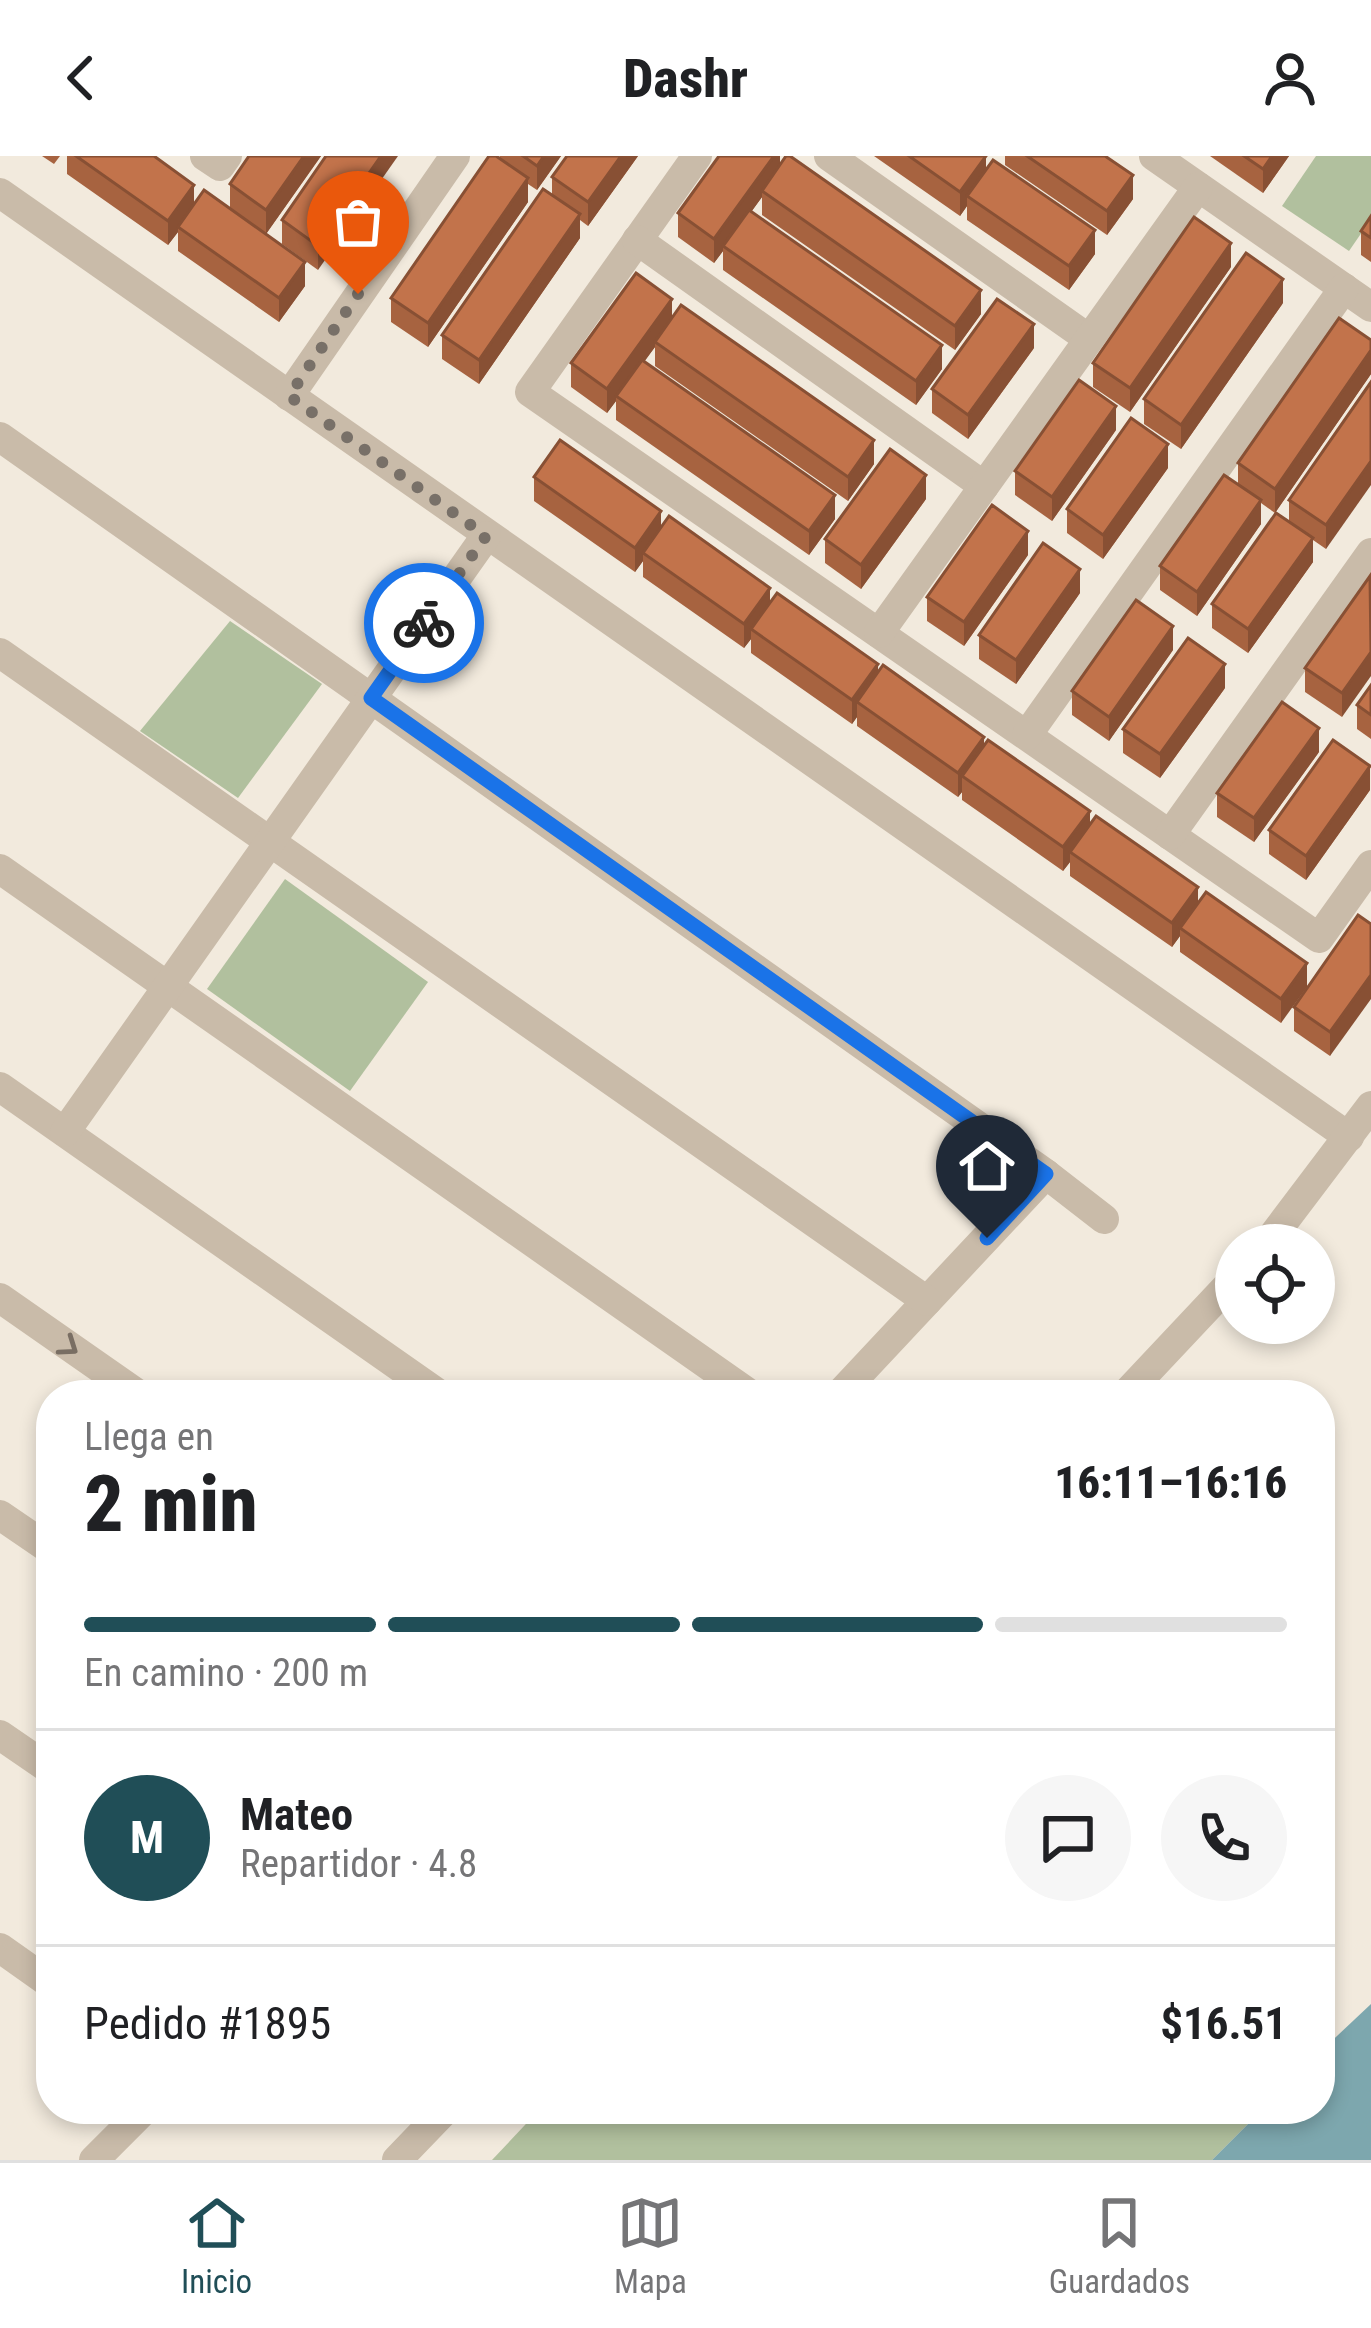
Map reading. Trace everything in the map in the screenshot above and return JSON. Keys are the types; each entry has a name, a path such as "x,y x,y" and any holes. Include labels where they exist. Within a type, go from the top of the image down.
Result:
{"street":[{"path":"205,156 220,166 227,156"},
{"path":"289,396 455,156"},
{"path":"697,156 530,392 1319,938 1371,865"},
{"path":"829,156 1089,339"},
{"path":"1154,156 1371,307"},
{"path":"879,633 1198,187"},
{"path":"0,193 1349,1137"},
{"path":"638,240 984,486"},
{"path":"1027,735 1344,288"},
{"path":"0,437 1104,1219"},
{"path":"64,1132 486,536"},
{"path":"1170,835 1371,553"},
{"path":"0,653 927,1301"},
{"path":"0,868 730,1380"},
{"path":"0,1087 419,1380"},
{"path":"1282,1224 1371,1106"},
{"path":"853,1380 1046,1174"},
{"path":"0,1298 118,1380"},
{"path":"1139,1380 1215,1299"},
{"path":"0,1515 36,1540"},
{"path":"0,1735 36,1760"},
{"path":"0,1948 36,1973"},
{"path":"94,2160 130,2124"},
{"path":"398,2160 432,2124"}],"green space":[{"path":"1316,156 1371,156 1371,219 1349,251 1282,206"},
{"path":"230,621 322,684 238,798 140,731"},
{"path":"285,879 428,982 350,1091 207,989"},
{"path":"526,2124 1248,2124 1212,2160 492,2160"}],"water":[{"path":"1371,2004 1371,2160 1212,2160 1248,2124 1335,2124 1335,2038"}],"building":[{"path":"76,156 154,156 194,185 168,221"},
{"path":"249,156 304,156 266,210 230,184"},
{"path":"326,156 381,156 318,246 282,220"},
{"path":"489,156 528,178 428,323 391,298"},
{"path":"523,156 544,156 537,166"},
{"path":"567,156 621,156 588,202 552,177"},
{"path":"719,156 774,156 714,239 678,213"},
{"path":"786,156 981,290 955,326 762,191"},
{"path":"909,156 986,156 960,192"},
{"path":"1027,156 1105,156 1133,175 1107,211"},
{"path":"1244,156 1272,156 1263,169"},
{"path":"993,160 1095,230 1069,266 967,196"},
{"path":"543,189 580,214 479,360 442,335"},
{"path":"204,190 305,262 279,298 178,227"},
{"path":"749,210 942,345 916,381 723,246"},
{"path":"1371,216 1371,238 1361,231"},
{"path":"1194,217 1231,243 1130,388 1093,363"},
{"path":"1246,253 1283,279 1181,425 1144,399"},
{"path":"636,273 672,299 607,389 571,363"},
{"path":"997,299 1034,324 968,415 932,389"},
{"path":"681,305 874,440 848,477 655,342"},
{"path":"1339,318 1371,340 1371,350 1275,489 1238,463"},
{"path":"642,360 835,495 809,531 616,396"},
{"path":"1079,380 1116,406 1052,497 1015,471"},
{"path":"1371,382 1371,461 1326,525 1289,500"},
{"path":"1131,418 1168,444 1103,535 1067,509"},
{"path":"560,440 661,511 635,548 534,477"},
{"path":"890,449 926,475 861,565 825,539"},
{"path":"1224,475 1261,500 1197,592 1160,566"},
{"path":"992,505 1028,531 964,622 927,597"},
{"path":"1276,513 1313,538 1248,629 1212,604"},
{"path":"669,516 770,588 744,624 643,553"},
{"path":"1043,543 1080,569 1016,660 979,635"},
{"path":"1370,576 1371,652 1342,693 1305,668"},
{"path":"777,593 878,664 852,700 751,629"},
{"path":"1136,600 1173,626 1109,717 1072,691"},
{"path":"1188,638 1225,664 1160,754 1123,729"},
{"path":"883,665 984,737 958,773 857,702"},
{"path":"1371,685 1371,715 1357,705"},
{"path":"1282,702 1319,728 1254,818 1217,793"},
{"path":"988,740 1090,811 1063,847 962,776"},
{"path":"1333,740 1370,766 1306,856 1269,830"},
{"path":"1096,816 1198,887 1172,923 1070,852"},
{"path":"1206,892 1307,963 1281,999 1180,928"},
{"path":"1358,915 1371,924 1371,975 1330,1032 1294,1007"}],"way so far":[{"path":"358,294 289,396 486,536 424,623"}],"route":[{"path":"424,623 371,698 1046,1174 987,1238"}]}
